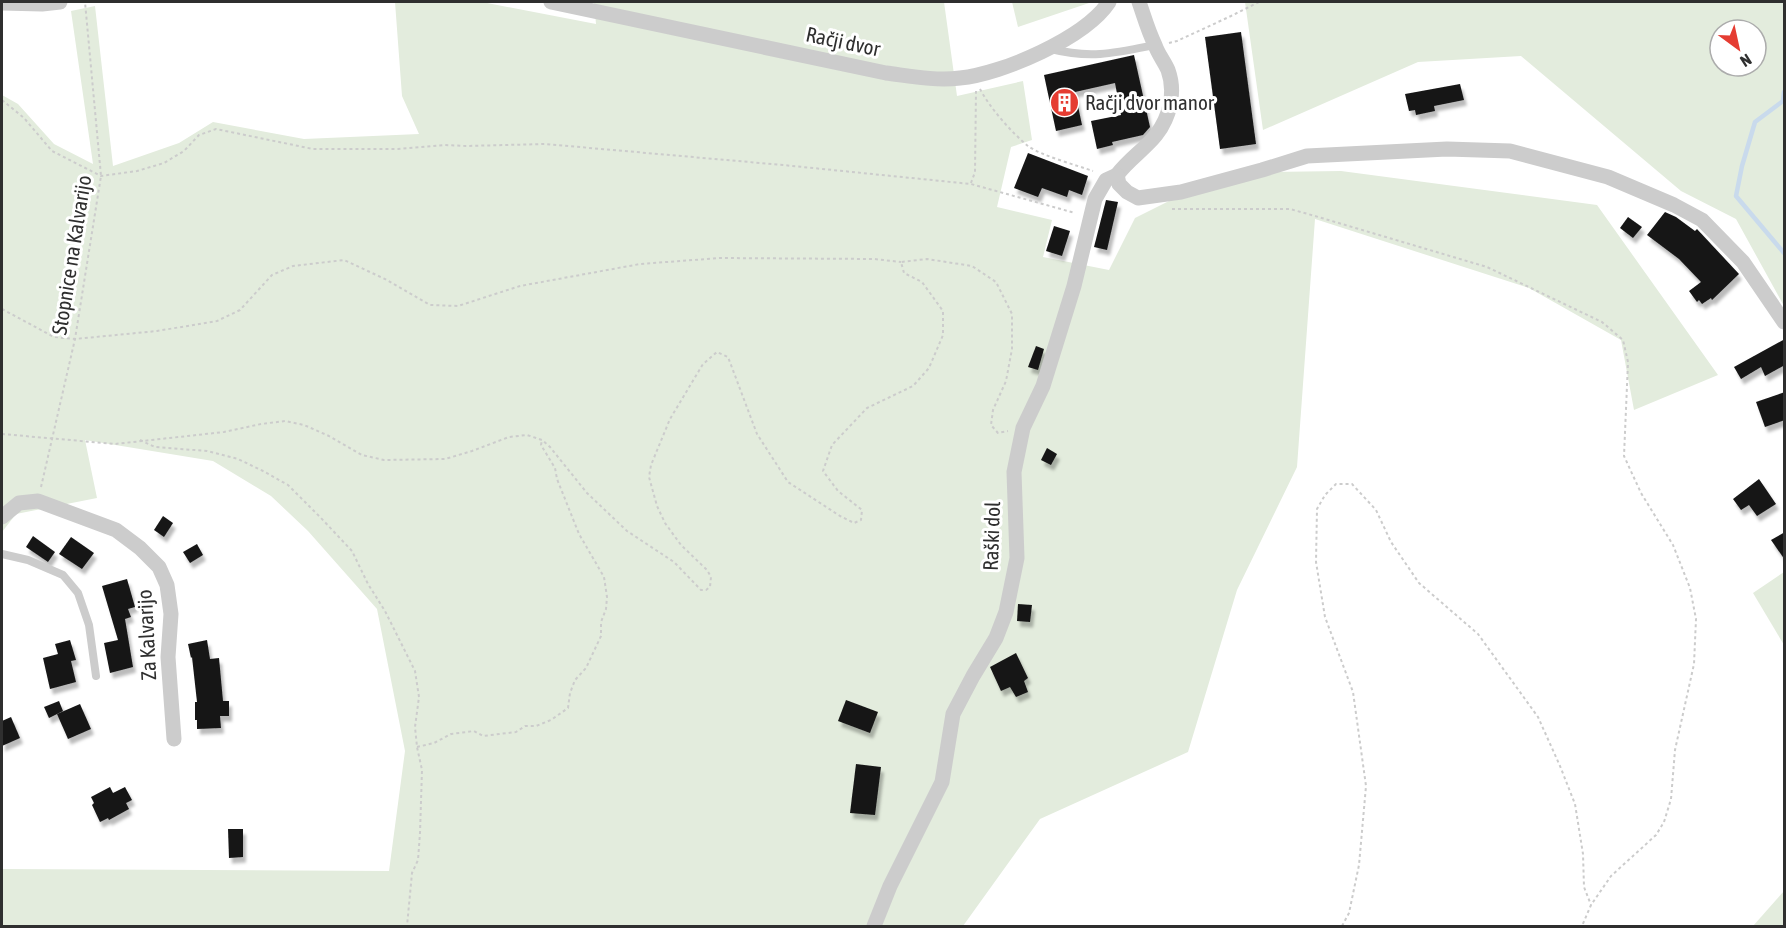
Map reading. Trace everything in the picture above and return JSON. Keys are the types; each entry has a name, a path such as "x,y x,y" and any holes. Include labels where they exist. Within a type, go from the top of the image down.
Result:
{"street":[{"path":"2,3 60,2"},
{"name":"Račji dvor","path":"551,2 886,73 922,78 958,79 1024,60 1049,48 1088,24 1109,2"},
{"name":"Raški dol","path":"874,927 890,886 942,782 953,714 996,638 1006,612 1017,558 1014,472 1023,428 1043,386 1074,286 1095,198 1127,161 1157,134 1169,114 1172,92 1168,71 1155,45 1139,2"},
{"path":"1112,177 1127,192 1138,198 1181,192 1308,156 1447,149 1510,151 1608,177 1674,205 1702,220 1743,262 1785,322"},
{"path":"2,517 20,503 38,501"},
{"name":"Za Kalvarijo","path":"38,501 116,530 140,548 159,567 167,585 171,614 168,657 174,739"}],"lane":[{"path":"1049,48 1091,56 1155,45"},
{"path":"2,554 27,560 63,575 78,593 89,625 96,676"}],"path":[{"name":"Stopnice na Kalvarijo","path":"38,501 75,339 101,176 85,2"},
{"path":"1155,45 1177,41 1259,2"},
{"path":"971,184 975,172 976,139 976,94 973,76"},
{"path":"973,76 985,98 1030,147 1061,161 1112,177"},
{"path":"2,100 24,118 52,151 101,176 137,171 164,163 184,151 200,135 216,129 313,149 398,149 444,145 545,144 783,165 971,184 1090,217"},
{"path":"1163,208 1174,210 1290,209 1317,216 1487,267 1602,322 1623,340 1628,362 1623,456 1641,493 1673,545 1690,588 1696,619 1694,664 1675,750 1671,799 1664,822 1656,835 1611,876 1591,905 1582,927"},
{"path":"2,309 54,337 75,339 157,331 217,321 240,310 272,275 293,266 344,260 385,279 430,305 458,306 520,286 640,264 720,258 874,259 901,262 927,259 972,266 996,282 1012,314 1012,349 1006,381 993,410 991,425 998,433 1023,428"},
{"path":"2,434 115,444 224,432 285,421 304,424 362,455 384,460 445,459 472,452 508,437 527,435 542,440 550,447 587,493 627,531 674,562 693,584 701,590 706,590 710,587 711,577 681,545 665,523 657,506 649,477 651,465 670,419 703,364 717,352 728,357 757,434 788,482 840,516 854,523 861,520 862,510 838,491 824,471 832,445 867,408 913,386 928,368 943,335 943,311 922,282 904,273 901,262"},
{"path":"140,440 155,447 207,451 238,459 288,485 352,551 368,584 385,611 416,671 419,697 415,727 422,770 420,833 418,860 412,873 407,927"},
{"path":"417,747 434,743 451,734 474,731 483,736 516,732 525,726 536,726 551,720 568,708 575,680 586,668 598,644 601,636 601,622 606,609 604,577 579,534 557,479 555,468 541,445 542,440"},
{"path":"1342,927 1349,913 1359,865 1366,786 1353,692 1325,617 1316,562 1317,509 1325,495 1336,484 1352,484 1376,510 1391,542 1419,583 1478,634 1538,717 1575,804 1583,854 1584,887 1591,905"}],"green space":[{"path":"395,2 482,2 596,24 594,2 944,2 957,96 1023,81 1032,140 1011,147 997,207 1052,220 1043,257 1109,270 1135,218 1189,191 1269,172 1341,171 1597,205 1718,375 1634,410 1621,340 1529,288 1315,219 1297,467 1237,590 1188,752 1040,819 963,926 2,926 2,869 389,871 405,751 377,609 308,531 271,496 213,461 85,440 97,498 16,514 2,532 2,95 18,104 54,144 93,164 71,11 95,6 113,166 179,143 213,122 304,139 419,134 402,96"},
{"path":"1012,2 1092,2 1018,27"},
{"path":"1245,2 1784,2 1784,306 1736,219 1681,191 1521,56 1418,62 1263,130"},
{"path":"1784,572 1784,645 1753,593"},
{"path":"1784,891 1784,926 1753,926"}],"building":[{"path":"1241,32 1256,144 1220,149 1205,37"},
{"name":"Račji dvor manor","path":"1134,55 1150,127 1143,135 1112,142 1113,145 1097,149 1091,121 1121,115 1115,83 1075,92 1082,125 1056,131 1044,75"},
{"path":"1460,84 1464,100 1434,106 1435,111 1416,115 1415,110 1409,111 1405,94"},
{"path":"1028,153 1088,176 1082,195 1069,190 1067,197 1042,188 1038,197 1014,188"},
{"path":"1106,200 1118,202 1107,250 1094,247"},
{"path":"1665,212 1695,231 1697,229 1739,274 1712,300 1711,298 1702,304 1699,300 1697,302 1689,291 1701,282 1679,259 1647,235"},
{"path":"1628,217 1642,227 1633,238 1620,228"},
{"path":"1054,226 1070,231 1062,256 1046,251"},
{"path":"1785,339 1785,365 1765,376 1761,367 1741,379 1734,367"},
{"path":"1036,346 1044,349 1038,370 1028,367"},
{"path":"1785,392 1785,420 1765,427 1756,402"},
{"path":"1047,448 1057,454 1051,465 1041,460"},
{"path":"1759,479 1776,504 1757,516 1749,505 1741,510 1733,499"},
{"path":"163,516 173,523 164,537 154,530"},
{"path":"1785,532 1785,560 1771,540"},
{"path":"33,536 55,552 48,562 26,547"},
{"path":"71,537 94,553 82,569 59,554"},
{"path":"197,544 203,555 190,563 183,552"},
{"path":"127,579 135,607 128,609 131,617 125,619 133,667 110,673 104,643 118,640 102,586"},
{"path":"1018,604 1032,605 1030,622 1017,621"},
{"path":"70,640 76,660 71,661 76,682 50,689 43,658 58,654 55,644"},
{"path":"207,640 210,659 219,658 223,701 229,701 229,716 220,716 221,728 197,729 195,702 197,702 192,657 188,644"},
{"path":"1016,653 1028,678 1024,681 1028,692 1016,697 1010,687 1001,691 990,667"},
{"path":"846,700 878,712 870,733 838,721"},
{"path":"59,701 63,711 49,718 44,707"},
{"path":"80,704 91,729 68,739 57,714"},
{"path":"11,717 20,738 2,746 2,721"},
{"path":"856,764 881,767 875,815 850,813"},
{"path":"110,787 113,793 125,787 132,800 126,803 129,809 109,820 108,818 100,822 91,797"},
{"path":"228,829 243,829 243,857 229,858"}],"waterway":[{"path":"1784,92 1783,101 1755,122 1736,196 1784,253"}],"place":[{"name":"Račji dvor manor","path":"1064,103"}]}
